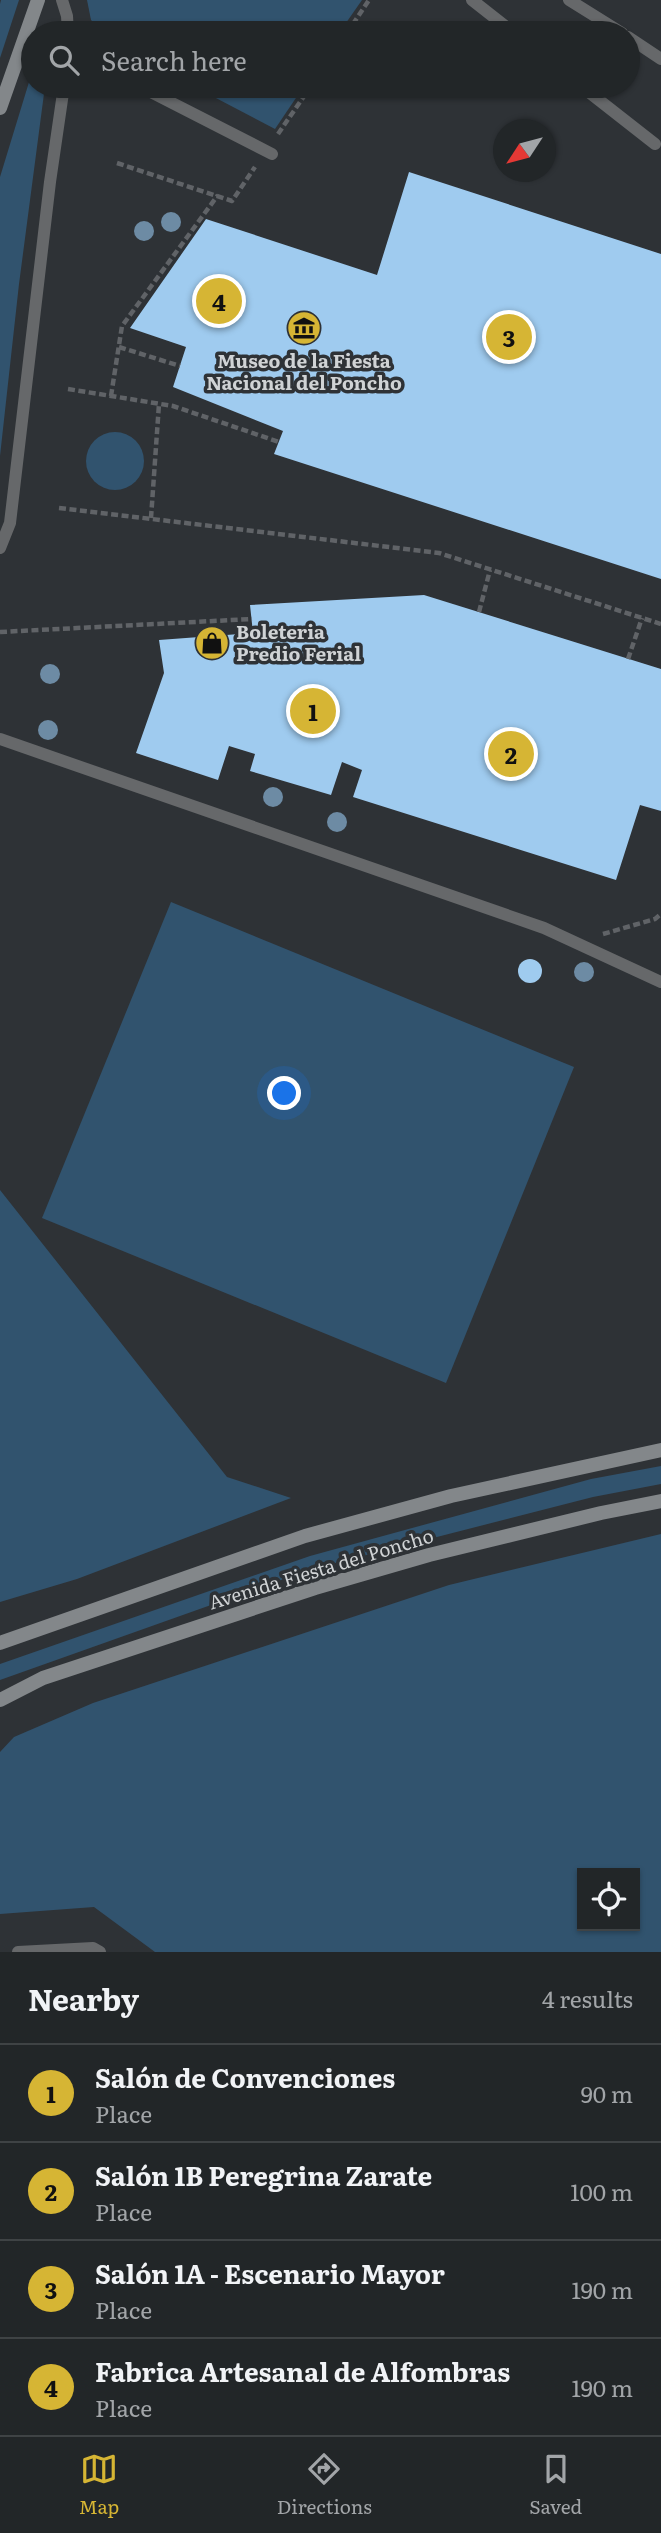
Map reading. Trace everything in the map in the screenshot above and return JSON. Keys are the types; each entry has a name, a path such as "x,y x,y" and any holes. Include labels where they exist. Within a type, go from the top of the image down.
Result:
{"street":[{"path":"30,21 38,0"},
{"path":"0,108 21,46"},
{"name":"Avenida Fiesta del Poncho","path":"0,1643 305,1536 451,1496 661,1450"},
{"name":"Avenida Fiesta del Poncho","path":"0,1700 43,1678 315,1588 429,1555 661,1501"}],"lane":[{"path":"62,0 67,21"},
{"path":"472,0 499,21"},
{"path":"569,0 603,21"},
{"path":"640,45 661,59"},
{"path":"0,548 10,523 62,98"},
{"path":"162,98 269,153"},
{"path":"597,98 656,144"},
{"path":"0,739 531,924 661,982"},
{"path":"18,1952 93,1948 100,1952"}],"path":[{"path":"355,21 369,0"},
{"path":"117,163 232,201 269,153 303,98"},
{"path":"111,396 122,326 219,195"},
{"path":"119,347 180,366"},
{"path":"68,389 173,406 279,442"},
{"path":"150,518 159,404"},
{"path":"59,508 439,553 661,624"},
{"path":"479,612 490,570"},
{"path":"628,659 642,618"},
{"path":"0,632 252,620"},
{"path":"576,942 654,919 661,914"}],"shaded area":[{"path":"1,0 19,0 0,58 0,4"},
{"path":"87,0 362,0 347,21 91,20"},
{"path":"24,98 43,98 0,456 0,177"},
{"path":"216,98 296,98 275,129"},
{"path":"115,432 126,434 139,445 144,461 142,472 131,485 115,490 104,488 91,477 86,461 88,450 99,437"},
{"path":"171,902 574,1067 446,1383 42,1218"},
{"path":"0,1190 227,1477 291,1498 77,1579 0,1602"},
{"path":"661,1466 661,1484 593,1497 312,1569 0,1680 0,1664 310,1556 591,1479"},
{"path":"661,1534 661,1952 155,1952 94,1907 0,1914 0,1752 14,1737 93,1703 449,1585"}],"building":[{"path":"409,172 661,254 661,579 274,454 283,431 173,387 186,347 130,328 206,219 377,275"},
{"path":"424,595 661,669 661,811 640,805 616,880 353,797 362,770 342,762 331,795 250,771 255,754 229,746 218,780 136,753 164,673 159,640 253,633 250,605"},
{"path":"530,959 541,966 542,971 535,982 530,983 519,976 518,971 525,960"}],"place":[{"name":"Fabrica Artesanal de Alfombras","path":"219,301"},
{"name":"Museo de la Fiesta Nacional del Poncho","path":"304,328"},
{"name":"Salón 1A - Escenario Mayor","path":"509,337"},
{"name":"Boleteria Predio Ferial","path":"212,643"},
{"name":"Salón de Convenciones","path":"313,711"},
{"name":"Salón 1B Peregrina Zarate","path":"511,754"}]}
